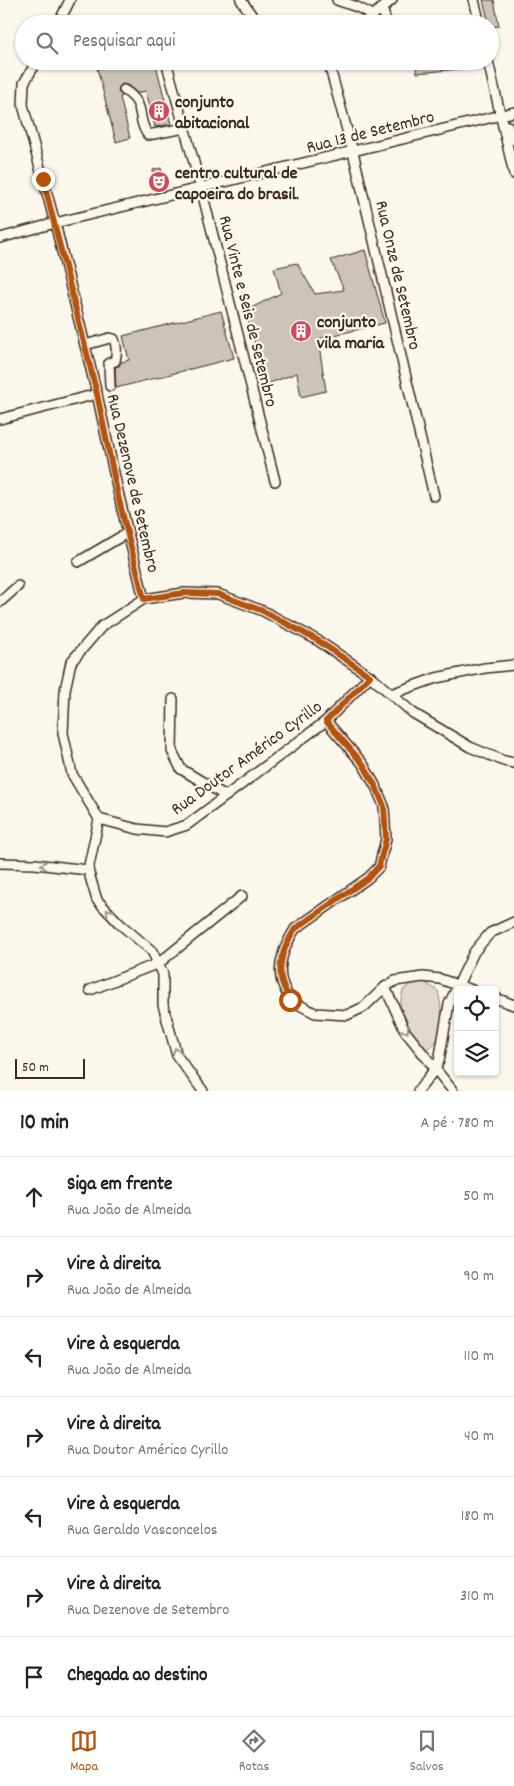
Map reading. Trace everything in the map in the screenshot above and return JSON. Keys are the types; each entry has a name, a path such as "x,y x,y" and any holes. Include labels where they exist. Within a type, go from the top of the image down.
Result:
{"street":[{"path":"62,15 70,0"},
{"path":"241,0 252,15"},
{"path":"337,0 373,15 392,0"},
{"path":"474,0 478,15"},
{"path":"382,8 384,15"},
{"name":"Rua Dezenove de Setembro","path":"32,70 24,83 23,105 85,345 144,599"},
{"name":"Rua Vinte e Seis de Setembro","path":"169,70 201,188 276,481"},
{"name":"Rua Onze de Setembro","path":"331,70 353,152 434,496"},
{"path":"491,70 507,114 514,174"},
{"path":"124,90 131,94 140,106 144,130 148,134 185,128"},
{"path":"507,114 509,133 514,140"},
{"name":"Rua 13 de Setembro","path":"0,238 54,223 507,114"},
{"path":"85,345 110,338 114,339 117,345 117,353 115,361 109,363 110,386"},
{"path":"0,419 97,394"},
{"path":"78,562 128,533"},
{"path":"0,602 18,586"},
{"path":"202,1091 177,1056 163,1005 164,974 159,963 152,951 120,924 97,900 88,870 98,819 72,774 63,733 65,690 70,662 102,626 144,599 184,593 218,594 263,611 317,640 370,676 413,713 470,746 504,761 514,763"},
{"path":"391,694 436,678 485,668 514,665"},
{"name":"Rua Doutor Américo Cyrillo","path":"98,819 137,830 165,832 187,825 326,721 370,676"},
{"path":"173,698 172,751 181,769 226,796"},
{"path":"326,721 363,764 376,787 384,806 386,839 379,866 368,878 295,929 289,939 281,957 281,978 290,1000 315,1013 347,1015 364,1007 385,987 395,981 423,977 440,979 459,985"},
{"path":"0,863 35,864 88,870"},
{"path":"90,990 159,963 242,896"},
{"path":"418,1091 439,1061 449,1004 474,952 490,932 514,922"},
{"path":"385,987 406,1031 453,1091"},
{"path":"499,999 514,1005"}],"shaded area":[{"path":"414,982 424,982 438,991 441,1015 440,1032 433,1045 426,1049 414,1039 400,1005 403,990"}],"building":[{"path":"483,0 494,0 497,15 487,15"},
{"name":"conjunto abitacional","path":"98,70 157,70 171,124 155,127 146,91 137,93 128,85 122,84 118,92 122,96 120,97 130,138 116,142"},
{"path":"416,70 449,70 417,73"},
{"name":"centro cultural de capoeira do brasil.","path":"161,168 164,190 156,192 153,170"},
{"name":"conjunto vila maria","path":"365,250 385,323 318,339 326,391 301,397 297,373 267,384 245,311 281,293 274,268 297,263 315,294 344,290 331,260"},
{"path":"221,311 234,358 116,388 115,367 119,366 121,362 129,360 123,336"}],"place":[{"name":"conjunto abitacional","path":"159,111"},
{"name":"centro cultural de capoeira do brasil.","path":"159,182"},
{"name":"conjunto vila maria","path":"301,331"}],"route":[{"path":"43,179 97,394 118,496 144,599 184,593 218,594 263,611 317,640 370,676 326,721 363,764 376,787 384,806 386,823 386,839 383,853 379,866 368,878 295,929 281,957 281,978 290,1000"}]}
